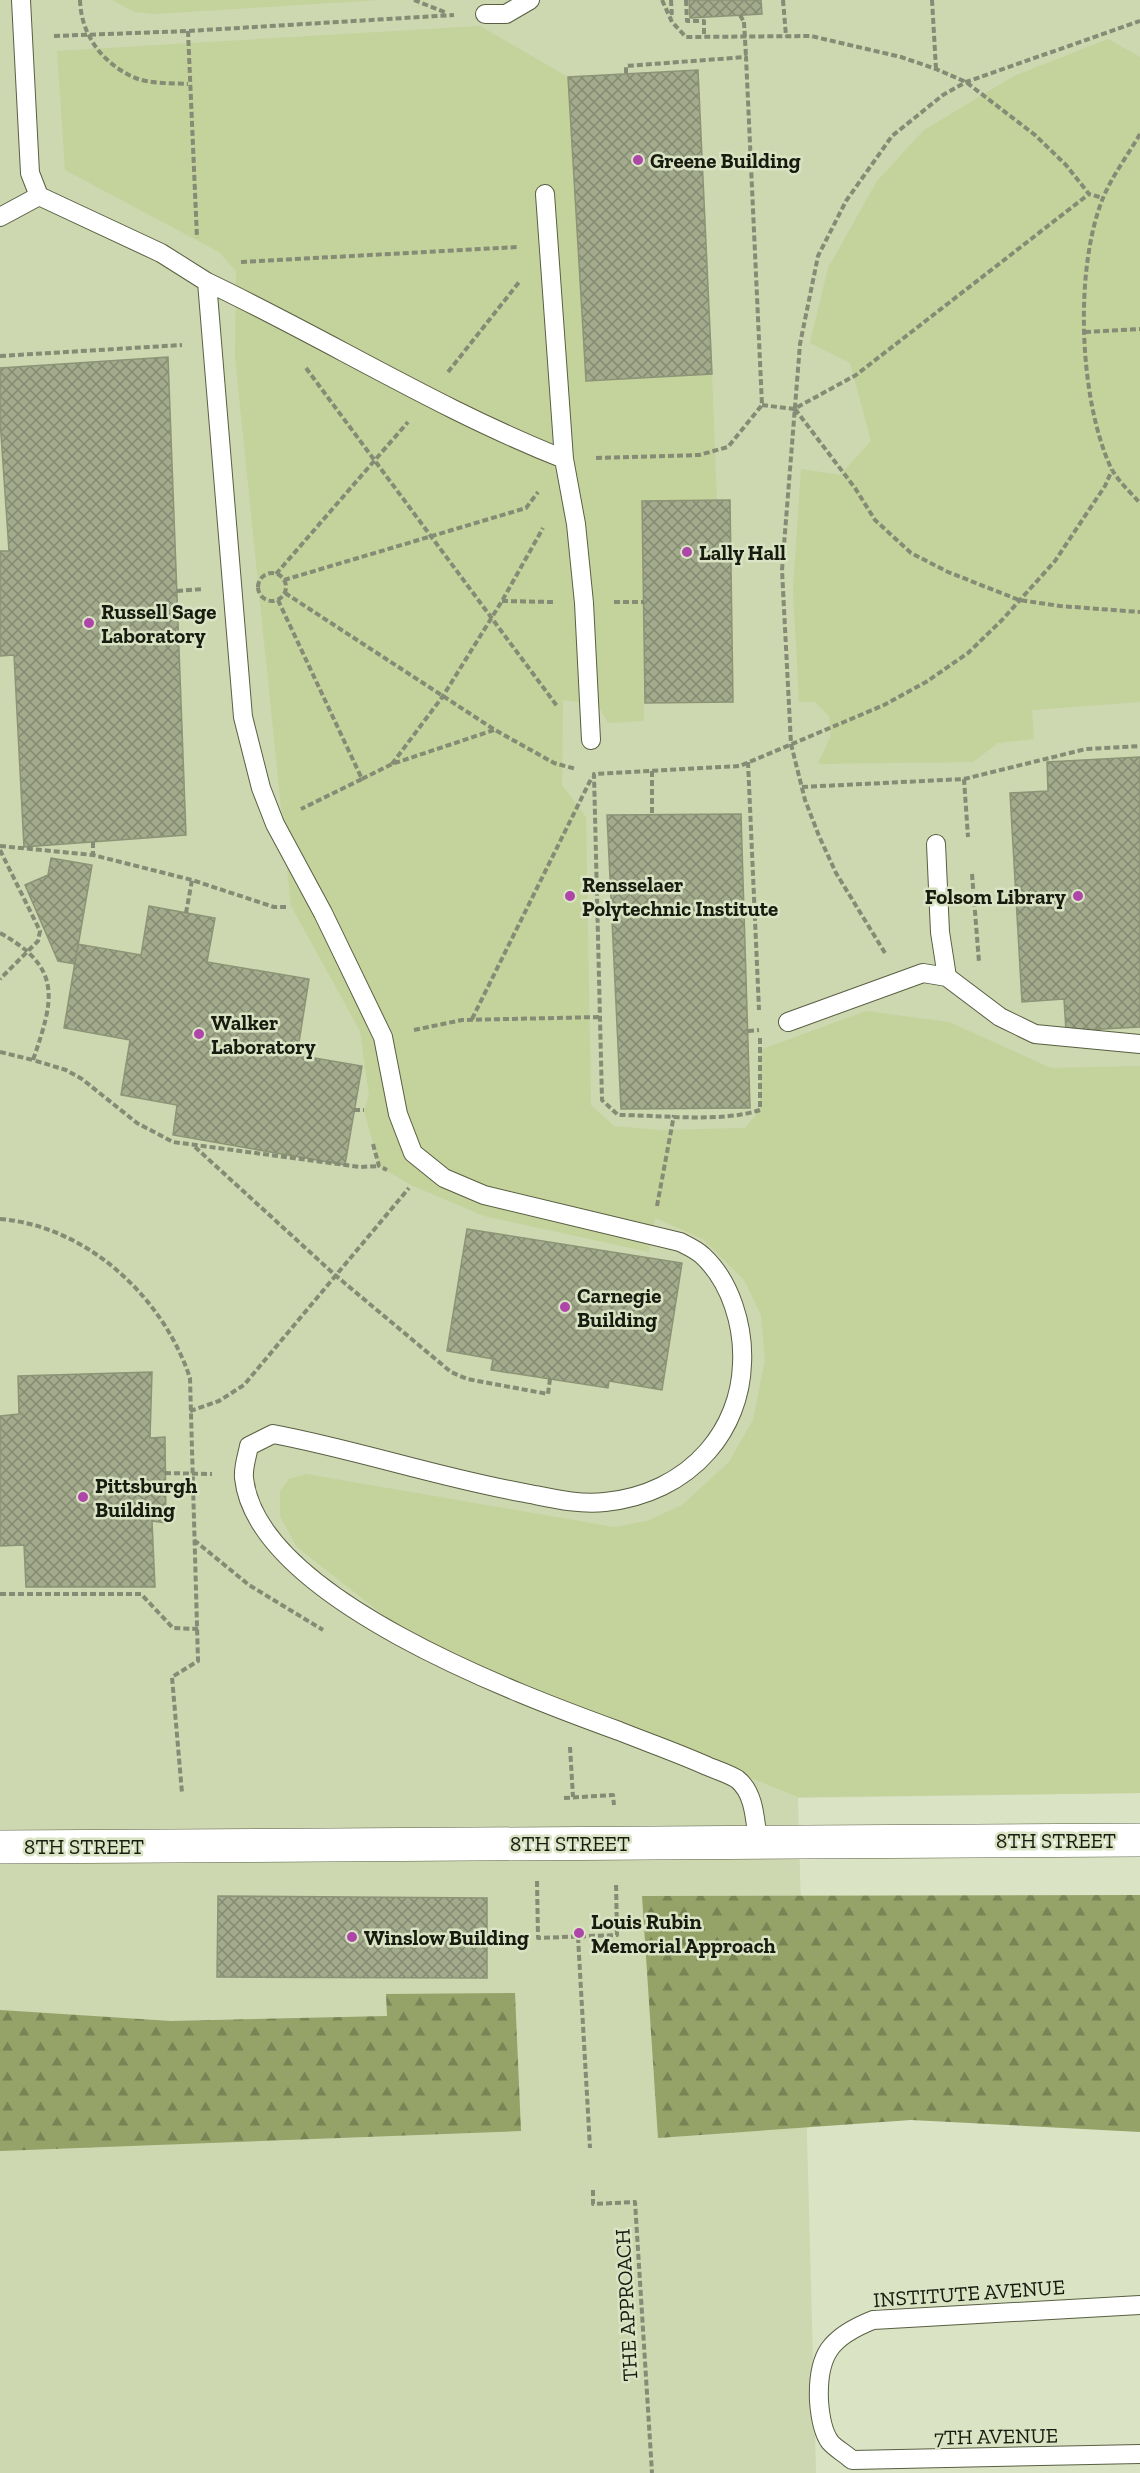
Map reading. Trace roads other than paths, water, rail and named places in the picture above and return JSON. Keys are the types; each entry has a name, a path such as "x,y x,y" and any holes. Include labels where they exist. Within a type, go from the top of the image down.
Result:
{"street":[{"name":"8TH STREET","path":"0,1847 1140,1840"}],"lane":[{"path":"21,0 30,173 39,196 161,253 207,282 283,318 428,397 512,439 564,459"},
{"path":"485,14 507,14 530,0"},
{"path":"545,194 564,459 576,524 584,603 591,740"},
{"path":"0,217 39,196"},
{"path":"207,282 243,717 261,788 275,824 315,897 383,1036 398,1114 413,1153 444,1178 484,1196 652,1233 680,1242 703,1255 717,1273 733,1302 741,1335 742,1364 739,1390 731,1416 714,1444 692,1469 660,1487 628,1499 580,1503 432,1474 273,1434 249,1446 244,1475 250,1501 266,1531 296,1564 355,1610 423,1651 549,1705 666,1748 737,1780 751,1798 758,1842"},
{"path":"936,843 940,932 947,976"},
{"path":"788,1022 901,979 923,973 947,976 1000,1017 1035,1034 1140,1044"},
{"name":"INSTITUTE AVENUE","path":"852,2460 830,2442 820,2418 818,2374 828,2351 847,2330 873,2320 1140,2305"},
{"name":"7TH AVENUE","path":"852,2460 1140,2454"}],"place":[{"name":"Greene Building","path":"638,160"},
{"name":"Lally Hall","path":"687,552"},
{"name":"Russell Sage Laboratory","path":"89,623"},
{"name":"Rensselaer Polytechnic Institute","path":"570,896"},
{"name":"Folsom Library","path":"1078,896"},
{"name":"Walker Laboratory","path":"199,1034"},
{"name":"Carnegie Building","path":"565,1307"},
{"name":"Pittsburgh Building","path":"83,1497"},
{"name":"Louis Rubin Memorial Approach","path":"579,1933"},
{"name":"Winslow Building","path":"352,1937"}]}
